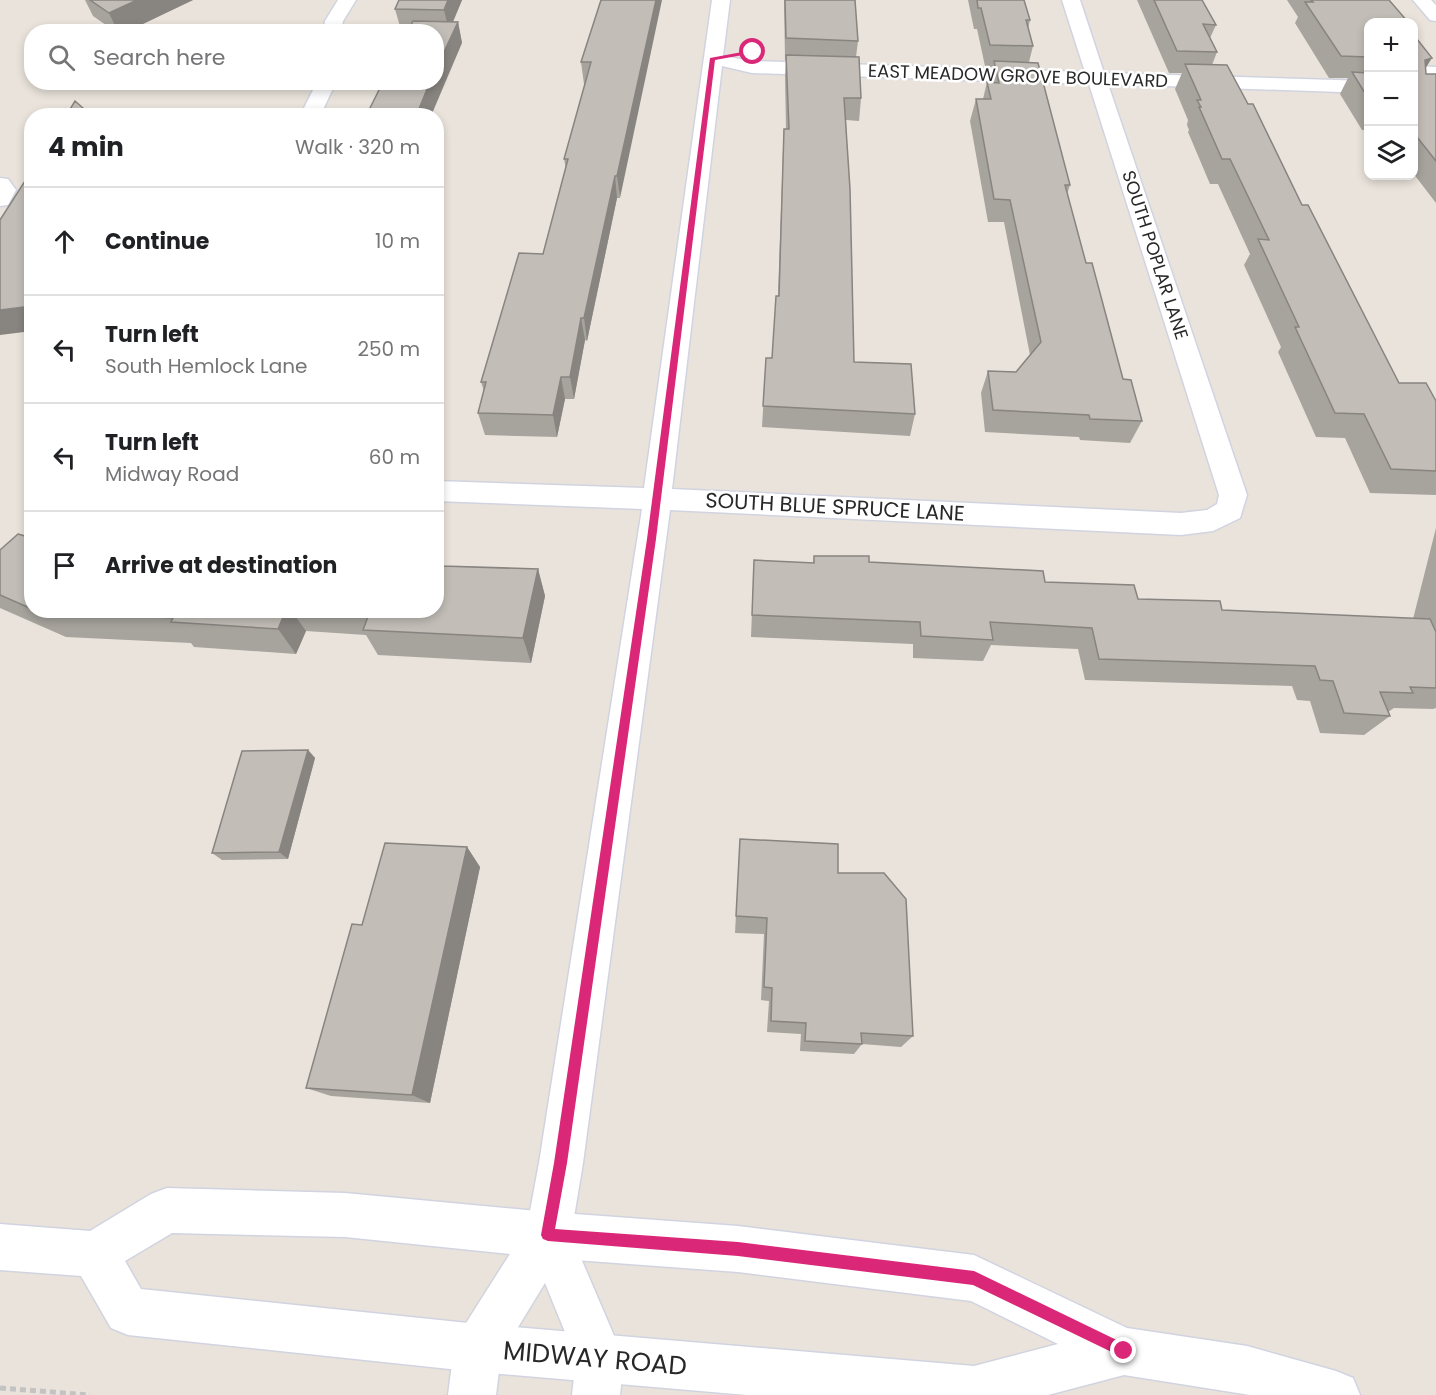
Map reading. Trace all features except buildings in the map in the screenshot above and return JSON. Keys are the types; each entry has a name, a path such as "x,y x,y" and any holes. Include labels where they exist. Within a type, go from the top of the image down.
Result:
{"street":[{"path":"333,24 347,0"},
{"path":"472,1395 478,1348 548,1235 562,1152 656,499 722,0"},
{"name":"SOUTH POPLAR LANE","path":"1071,0 1233,495 1230,510"},
{"path":"1422,0 1436,16"},
{"name":"EAST MEADOW GROVE BOULEVARD","path":"713,58 752,67 1364,71"},
{"name":"EAST MEADOW GROVE BOULEVARD","path":"1095,70 1364,87"},
{"path":"1418,72 1436,73"},
{"path":"1418,88 1436,88"},
{"path":"314,108 323,90"},
{"name":"SOUTH BLUE SPRUCE LANE","path":"444,491 1180,524 1213,520 1230,510"},
{"name":"MIDWAY ROAD","path":"1124,1351 974,1390 598,1377 478,1348 128,1311 94,1254 167,1210 345,1215 548,1235 738,1249 974,1278 1124,1351 1247,1370 1336,1395"},
{"path":"548,1235 598,1377"},
{"path":"0,1247 94,1254"}],"path":[{"path":"0,1388 90,1395"}],"route":[{"path":"753,52 713,58 652,539 561,1163 548,1235 738,1249 974,1278 1124,1351"}]}
